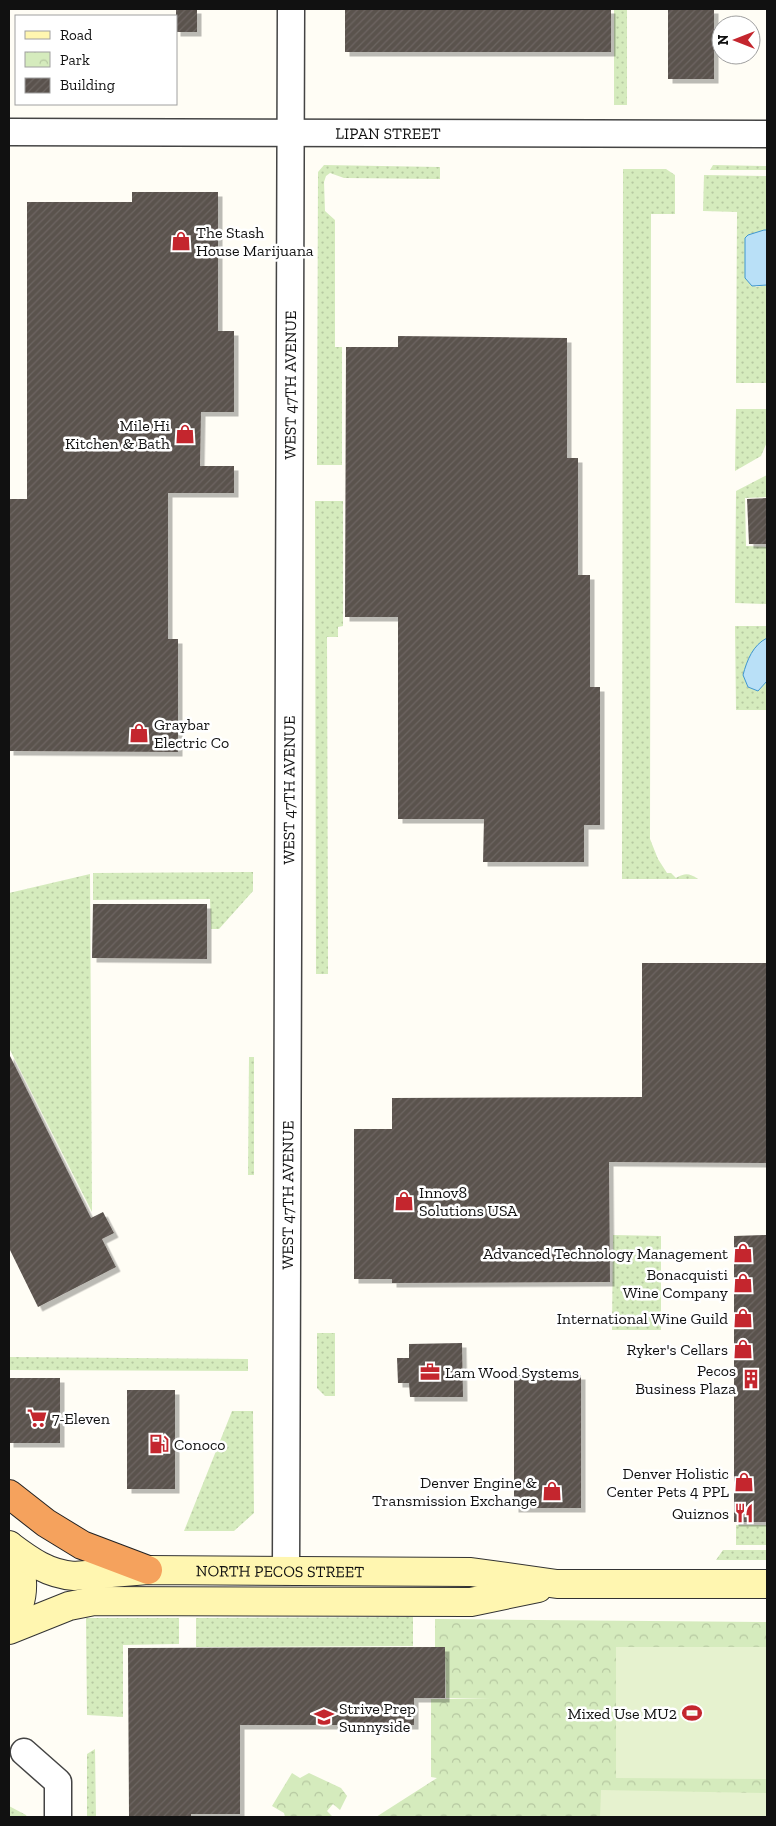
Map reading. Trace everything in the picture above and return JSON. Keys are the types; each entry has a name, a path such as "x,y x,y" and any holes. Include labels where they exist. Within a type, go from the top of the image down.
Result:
{"highway":[{"path":"9,1494 46,1523 82,1544 148,1570"}],"main road":[{"name":"NORTH PECOS STREET","path":"9,1545 40,1567 63,1575 99,1575 148,1570 471,1572 557,1584 767,1584"},
{"path":"9,1545 19,1563 23,1581 21,1600 9,1624"},
{"path":"236,1602 286,1571"},
{"name":"NORTH PECOS STREET","path":"9,1630 69,1606 94,1601 471,1602 557,1584"}],"street":[{"name":"WEST 47TH AVENUE","path":"286,1571 291,9"},
{"name":"LIPAN STREET","path":"9,132 767,134"},
{"path":"24,1752 58,1782 58,1817"}],"green space":[{"path":"614,9 627,9 627,105 614,105"},
{"path":"324,165 440,167 440,179 344,178 330,173 326,176 324,182 325,211 335,220 335,347 342,347 342,465 317,465 318,172"},
{"path":"713,165 767,166 767,170 710,170"},
{"path":"623,169 666,169 675,175 675,214 651,214 650,839 658,859 667,873 671,873 676,878 687,874 698,879 622,879"},
{"path":"704,175 767,176 767,230 745,238 745,274 756,287 767,285 767,383 736,383 737,212 703,211"},
{"path":"736,409 767,409 767,442 761,456 735,471"},
{"path":"767,475 767,497 745,498 746,546 767,547 767,604 735,603 736,491"},
{"path":"315,501 343,501 343,626 338,627 338,637 327,637 328,974 316,974"},
{"path":"735,626 767,626 767,638 745,680 748,687 758,691 767,681 767,710 736,710"},
{"path":"253,872 253,891 219,929 211,929 210,899 93,900 93,873"},
{"path":"90,874 92,1212 9,1048 9,893"},
{"path":"249,1057 254,1057 254,1175 248,1175"},
{"path":"613,1235 661,1236 661,1330 612,1330"},
{"path":"317,1333 335,1333 335,1396 325,1396 317,1388"},
{"path":"9,1357 248,1359 248,1371 9,1370"},
{"path":"232,1411 253,1411 254,1513 234,1531 184,1531"},
{"path":"736,1525 767,1525 767,1545 736,1545"},
{"path":"723,1550 767,1550 767,1560 716,1560"},
{"path":"413,1617 413,1646 196,1647 196,1618"},
{"path":"86,1618 179,1618 179,1644 123,1645 123,1717 87,1715"},
{"path":"435,1619 767,1622 767,1817 376,1817 437,1778 431,1777 431,1699 490,1699 446,1698 445,1647 435,1647"},
{"name":"Mixed Use MU2","path":"616,1647 767,1647 767,1779 616,1778"},
{"path":"95,1749 96,1817 87,1817 87,1754"},
{"path":"292,1773 300,1778 309,1773 341,1788 347,1796 340,1810 333,1804 327,1811 333,1817 285,1817 284,1813 272,1806"},
{"path":"601,1790 767,1793 767,1817 600,1817"},
{"path":"9,1806 26,1815 27,1817 9,1817"}],"water":[{"path":"767,230 767,285 752,286 745,278 745,238 748,235"},
{"path":"767,638 767,681 758,691 748,687 743,675 751,654"}],"building":[{"path":"176,9 197,9 197,32 178,32 178,15 176,15"},
{"path":"345,9 611,9 611,52 345,52"},
{"path":"668,9 714,9 714,15 711,15 711,65 714,65 714,79 668,79"},
{"path":"132,192 218,192 218,331 234,331 234,412 201,412 200,466 234,466 234,493 168,493 168,639 178,639 178,752 9,751 9,499 27,499 27,202 132,202"},
{"path":"398,336 567,338 567,458 578,458 578,575 590,575 590,687 600,687 600,825 584,825 584,862 483,862 484,819 398,819 398,617 345,617 346,347 398,347"},
{"path":"767,498 767,544 749,544 747,499"},
{"path":"93,904 207,904 207,959 92,958"},
{"path":"642,963 767,963 767,1163 609,1162 610,1282 392,1283 392,1279 354,1279 354,1129 392,1129 392,1098 642,1097"},
{"path":"9,1054 91,1218 103,1212 114,1233 102,1239 116,1267 38,1307 9,1248"},
{"name":"Pecos Business Plaza","path":"767,1235 767,1522 734,1522 734,1236"},
{"path":"462,1343 463,1397 410,1397 409,1383 398,1383 397,1358 409,1358 409,1344"},
{"path":"514,1375 581,1375 581,1508 514,1508"},
{"path":"9,1378 60,1378 60,1443 9,1443"},
{"path":"127,1390 175,1390 175,1489 127,1489"},
{"path":"445,1647 445,1698 414,1698 414,1725 240,1725 240,1814 191,1814 191,1817 129,1817 128,1648"}],"place":[{"name":"The Stash House Marijuana","path":"181,241"},
{"name":"Mile Hi Kitchen & Bath","path":"185,434"},
{"name":"Graybar Electric Co","path":"139,733"},
{"name":"Innov8 Solutions USA","path":"404,1201"},
{"name":"Advanced Technology Management","path":"743,1253"},
{"name":"Bonacquisti Wine Company","path":"743,1283"},
{"name":"International Wine Guild","path":"743,1318"},
{"name":"Ryker's Cellars","path":"743,1349"},
{"name":"Lam Wood Systems","path":"430,1372"},
{"name":"Pecos Business Plaza","path":"751,1379"},
{"name":"7-Eleven","path":"37,1418"},
{"name":"Conoco","path":"159,1444"},
{"name":"Denver Holistic Center Pets 4 PPL","path":"744,1482"},
{"name":"Denver Engine & Transmission Exchange","path":"552,1491"},
{"name":"Quiznos","path":"744,1513"},
{"name":"Mixed Use MU2","path":"692,1713"},
{"name":"Strive Prep Sunnyside","path":"324,1717"}]}
